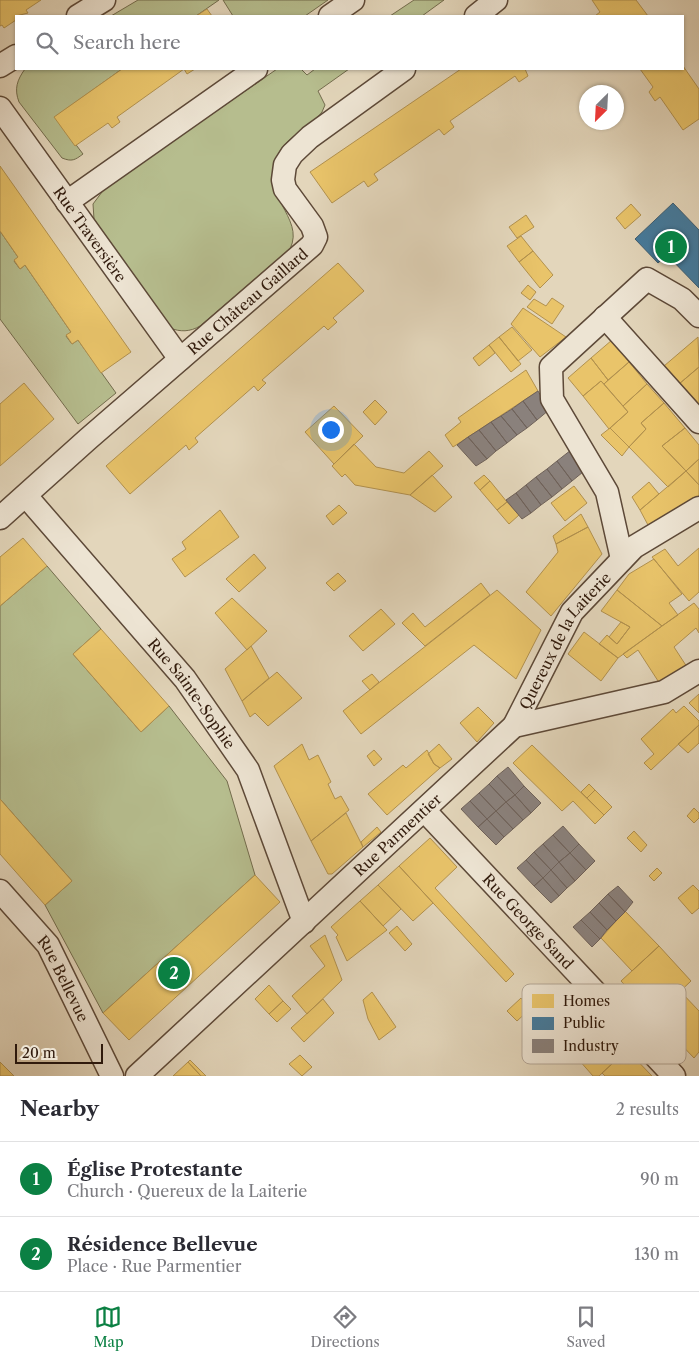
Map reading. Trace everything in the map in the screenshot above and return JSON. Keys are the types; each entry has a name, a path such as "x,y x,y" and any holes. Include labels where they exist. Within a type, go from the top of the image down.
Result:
{"street":[{"path":"80,15 104,0"},
{"path":"331,15 352,0"},
{"path":"477,15 496,0"},
{"path":"0,66 15,57"},
{"path":"67,202 255,70"},
{"name":"Rue Château Gaillard","path":"0,518 312,244 316,237 312,226 285,189 283,180 285,165 292,154 403,70"},
{"name":"Rue Traversière","path":"0,108 180,359"},
{"name":"Quereux de la Laiterie","path":"622,559 607,492 552,399 551,367 647,279 682,299 699,316"},
{"path":"605,317 699,422"},
{"name":"Rue Sainte-Sophie","path":"26,496 185,679 248,770 304,922"},
{"name":"Quereux de la Laiterie","path":"514,726 572,612 634,547 699,508"},
{"path":"514,726 664,692 699,671"},
{"name":"Rue Parmentier","path":"137,1076 425,811 514,726"},
{"name":"Rue George Sand","path":"425,811 588,984"},
{"name":"Rue Bellevue","path":"0,891 48,945 112,1076"},
{"name":"Rue George Sand","path":"663,1064 674,1076"}],"green space":[{"path":"138,0 219,0 197,15 113,15"},
{"path":"223,0 328,0 306,15 232,15"},
{"path":"414,0 444,0 423,15 392,15"},
{"path":"24,70 121,70 55,117 83,154 73,160 62,158 19,102 17,85"},
{"path":"276,70 302,70 307,75 314,70 348,70 318,91 325,105 322,112 283,146 274,167 274,181 277,194 292,226 293,237 290,249 200,326 185,331 170,328 94,219 93,204 105,188"},
{"path":"0,231 18,257 14,261 20,269 25,265 71,332 66,336 72,344 78,340 116,393 78,424 0,319"},
{"path":"47,566 101,629 73,654 141,732 169,706 227,781 255,875 103,1013 45,905 72,881 0,799 0,606"}],"building: Homes":[{"path":"0,0 41,0 26,10 28,13 15,15 15,21 4,28 2,25 0,26"},
{"path":"592,0 636,0 647,15 596,15 600,12"},
{"path":"207,9 211,15 198,15"},
{"path":"684,67 699,89 699,119 683,130 660,97 655,101 649,92 653,87 641,70 684,70"},
{"path":"121,70 183,70 117,117 120,122 112,128 108,123 75,146 54,117"},
{"path":"185,70 193,70 187,74"},
{"path":"460,70 525,70 528,76 519,82 515,76 450,121 454,127 444,135 439,129 374,174 378,180 368,187 364,181 332,203 310,172"},
{"path":"0,166 131,352 101,373 78,340 72,344 66,335 71,332 25,265 20,269 14,260 18,257 0,231"},
{"path":"631,204 641,215 625,229 616,218"},
{"path":"526,215 534,227 517,238 509,227"},
{"path":"521,236 533,251 519,262 507,246"},
{"path":"533,251 553,275 540,288 519,262"},
{"path":"338,263 364,291 333,318 337,322 328,330 324,326 262,380 266,383 258,391 254,386 195,438 198,442 189,450 186,445 130,494 106,466"},
{"path":"528,285 536,292 530,300 521,293"},
{"path":"552,298 564,306 552,324 527,307 534,299 546,306"},
{"path":"523,308 566,337 540,357 511,324"},
{"path":"512,327 532,350 518,361 499,337"},
{"path":"499,337 521,364 511,372 489,345"},
{"path":"698,337 699,367 679,384 664,366"},
{"path":"612,340 629,362 608,380 591,358"},
{"path":"489,345 495,353 479,366 473,358"},
{"path":"591,358 608,380 604,384 601,381 583,396 568,378"},
{"path":"629,362 647,384 623,406 604,384"},
{"path":"699,367 699,408 679,384"},
{"path":"526,370 538,391 453,447 445,435 461,422 458,418"},
{"path":"601,381 628,412 609,429 583,396"},
{"path":"24,383 54,419 0,466 0,404"},
{"path":"647,384 664,403 641,423 646,429 629,447 610,428 628,412 623,406"},
{"path":"375,400 387,412 375,425 363,412"},
{"path":"664,403 685,428 662,446 686,471 668,487 629,447 646,429 641,423"},
{"path":"334,406 363,436 334,464 305,432"},
{"path":"610,428 629,447 622,456 601,435"},
{"path":"685,428 699,445 699,459 686,471 662,446"},
{"path":"354,444 376,467 404,473 429,451 443,466 410,495 355,485 345,474 342,477 332,466"},
{"path":"699,459 699,485 686,471"},
{"path":"686,471 699,485 699,497 648,525 640,510"},
{"path":"432,475 452,497 435,512 410,495"},
{"path":"484,475 490,481 480,490 474,483"},
{"path":"490,481 507,502 497,510 480,490"},
{"path":"649,482 659,494 640,510 632,497"},
{"path":"574,486 587,503 565,521 551,503"},
{"path":"507,502 519,515 509,524 497,510"},
{"path":"339,505 347,513 333,525 326,516"},
{"path":"220,510 239,537 185,577 172,559 186,549 182,542"},
{"path":"581,514 588,527 556,544 553,536"},
{"path":"588,527 602,554 551,616 526,592 558,552 556,544"},
{"path":"23,538 47,566 0,606 0,557"},
{"path":"699,548 699,592 689,601 652,557 665,549 678,566"},
{"path":"254,554 266,568 239,592 226,579"},
{"path":"654,559 682,594 669,603 678,615 662,626 617,590 629,574"},
{"path":"338,573 346,581 334,591 326,583"},
{"path":"481,583 490,595 425,646 402,623 413,613 425,627"},
{"path":"497,590 541,630 516,679 474,645 361,734 343,711"},
{"path":"617,590 662,626 618,658 599,644 607,635 617,644 630,627 601,611"},
{"path":"232,598 267,631 247,650 215,613"},
{"path":"694,603 699,609 699,633 696,628 674,647 687,667 660,684 638,650 627,658 623,654"},
{"path":"381,609 395,624 363,651 349,636"},
{"path":"621,622 630,627 617,644 609,637"},
{"path":"101,629 169,706 141,732 73,654"},
{"path":"584,632 618,658 601,681 568,654"},
{"path":"251,646 269,678 242,701 225,669"},
{"path":"277,672 302,698 268,726 255,713 250,717 242,701"},
{"path":"372,674 379,682 370,690 362,681"},
{"path":"699,694 699,713 689,703"},
{"path":"684,706 699,721 699,725 651,770 644,763 654,754 641,739 673,709 676,713"},
{"path":"478,707 494,723 477,742 460,723"},
{"path":"699,725 699,743 688,753 678,744"},
{"path":"302,744 309,760 318,755 331,782 328,784 335,799 341,796 349,810 311,841 274,766"},
{"path":"439,744 452,759 440,768 434,764 428,754"},
{"path":"532,745 604,815 595,824 573,801 562,811 513,763"},
{"path":"374,750 382,759 374,766 367,756"},
{"path":"427,750 434,764 440,768 387,815 368,794 403,765 406,768"},
{"path":"589,784 595,790 587,798 581,792"},
{"path":"595,790 612,807 604,815 587,798"},
{"path":"0,799 72,881 45,905 0,854"},
{"path":"694,808 699,813 699,818 694,823 687,816"},
{"path":"346,813 363,847 332,874 328,874 311,841"},
{"path":"377,827 381,832 363,847 361,842"},
{"path":"634,831 647,845 641,852 627,838"},
{"path":"430,838 457,867 435,888 514,974 506,982 399,866"},
{"path":"399,866 433,903 413,921 378,885"},
{"path":"657,868 662,873 654,881 649,876"},
{"path":"255,875 280,902 129,1040 103,1013"},
{"path":"378,885 401,909 383,926 360,901"},
{"path":"693,885 699,891 699,908 692,914 678,898"},
{"path":"360,901 387,930 347,961 336,937 338,935 331,927"},
{"path":"625,911 659,946 632,971 601,938"},
{"path":"397,926 412,944 405,951 389,933"},
{"path":"325,935 342,980 307,1014 292,996 325,966 310,946"},
{"path":"659,946 691,981 686,986 686,984 624,984 621,981"},
{"path":"269,985 283,1001 269,1014 255,999"},
{"path":"372,992 396,1027 379,1040 368,1019 363,1000"},
{"path":"686,997 699,1011 699,1052 694,1058 686,1050"},
{"path":"521,998 522,1016 517,1021 507,1011"},
{"path":"323,999 334,1013 304,1042 291,1028"},
{"path":"283,1001 291,1009 277,1022 269,1014"},
{"path":"300,1055 312,1067 302,1076 289,1064"},
{"path":"190,1060 206,1076 201,1076 188,1062"},
{"path":"0,1062 14,1076 0,1076"},
{"path":"188,1062 201,1076 173,1076"},
{"path":"582,1064 612,1064 599,1076 593,1076"},
{"path":"612,1064 640,1064 652,1076 605,1076 602,1073"}],"building: Public":[{"path":"673,203 699,230 699,288 667,255 658,263 635,239"}],"building: Industry":[{"path":"538,391 549,410 537,420 523,401"},
{"path":"523,401 537,420 527,428 512,409"},
{"path":"512,409 527,428 517,435 501,416"},
{"path":"501,416 517,435 507,443 491,422"},
{"path":"491,422 507,443 496,451 479,430"},
{"path":"479,430 496,451 487,459 468,437"},
{"path":"468,437 487,459 476,466 457,445"},
{"path":"571,450 583,472 572,481 557,461"},
{"path":"557,461 572,481 562,489 547,469"},
{"path":"547,469 562,489 552,497 536,477"},
{"path":"536,477 552,497 541,505 526,485"},
{"path":"526,485 541,505 531,513 516,493"},
{"path":"516,493 531,513 522,519 506,500"},
{"path":"508,767 524,786 515,795 497,776"},
{"path":"497,776 515,795 506,802 489,784"},
{"path":"489,784 506,802 496,811 479,793"},
{"path":"524,786 541,803 531,813 515,795"},
{"path":"479,793 496,811 487,819 470,801"},
{"path":"515,795 531,813 523,820 506,802"},
{"path":"470,801 487,819 478,827 461,809"},
{"path":"506,802 523,820 513,829 496,811"},
{"path":"496,811 513,829 504,837 487,819"},
{"path":"487,819 504,837 496,845 478,827"},
{"path":"563,826 579,844 570,853 553,835"},
{"path":"553,835 570,853 559,862 543,844"},
{"path":"543,844 559,862 551,870 534,852"},
{"path":"579,844 595,861 586,870 570,853"},
{"path":"534,852 551,870 543,878 526,860"},
{"path":"570,853 586,870 575,881 559,862"},
{"path":"526,860 543,878 534,886 517,868"},
{"path":"559,862 575,881 567,888 551,870"},
{"path":"551,870 567,888 559,896 543,878"},
{"path":"543,878 559,896 551,903 534,886"},
{"path":"618,886 633,902 625,912 608,894"},
{"path":"608,894 625,912 616,921 599,903"},
{"path":"599,903 616,921 607,930 590,912"},
{"path":"590,912 607,930 600,939 581,920"},
{"path":"581,920 600,939 592,947 573,927"}],"place":[{"name":"Église Protestante","path":"671,247"},
{"name":"Résidence Bellevue","path":"174,973"}]}
